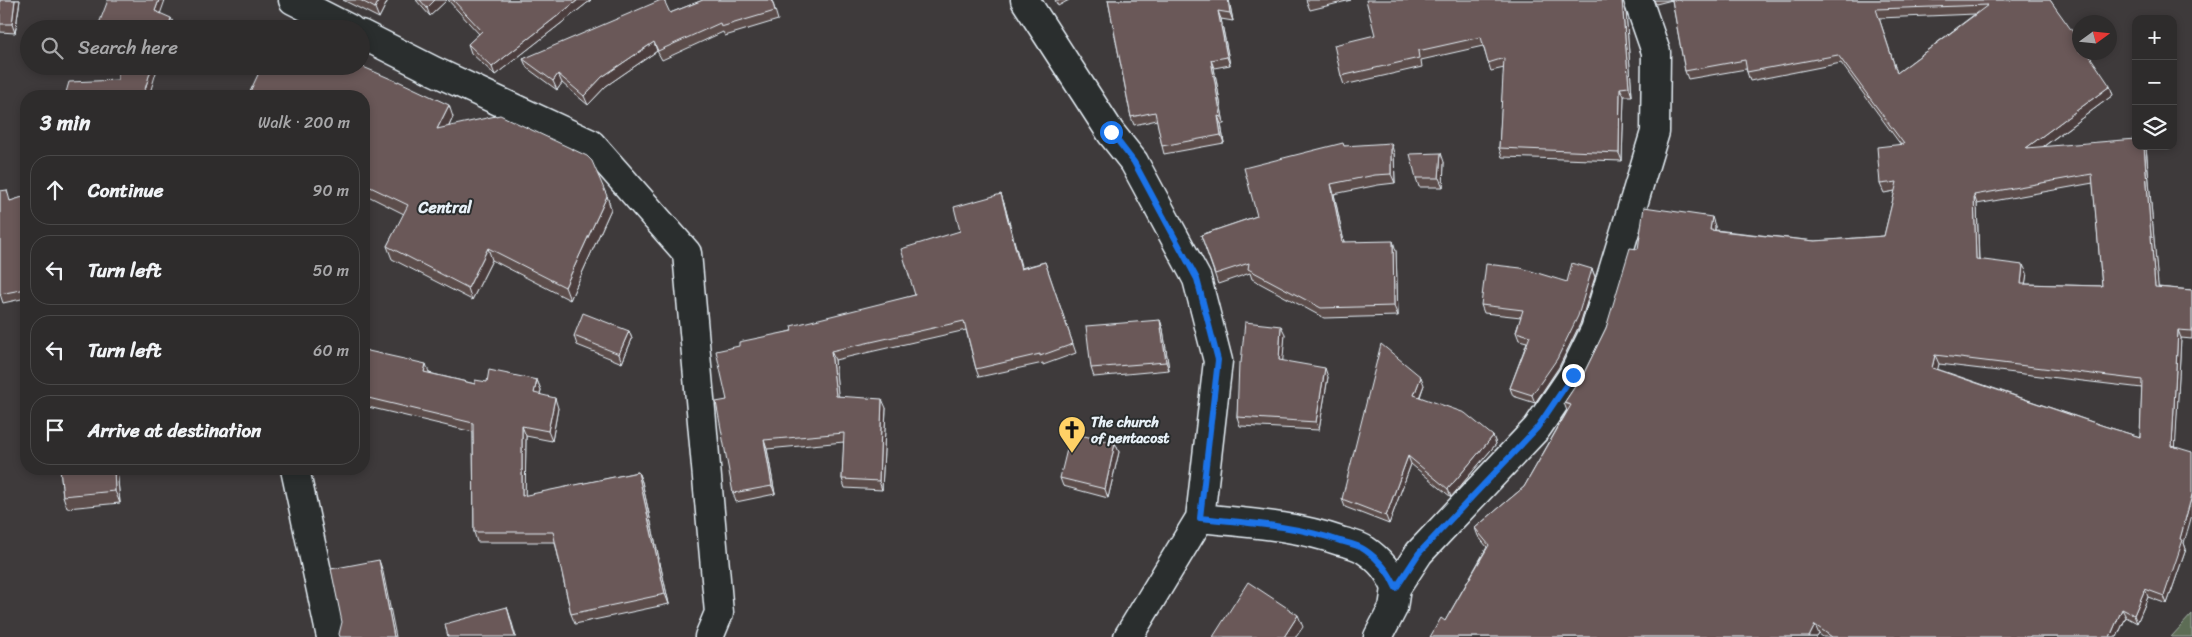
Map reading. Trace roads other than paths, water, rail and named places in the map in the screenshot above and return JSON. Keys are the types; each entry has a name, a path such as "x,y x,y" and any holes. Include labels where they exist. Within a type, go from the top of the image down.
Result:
{"street":[{"path":"293,0 332,20"},
{"path":"1025,0 1111,132 1134,162 1197,279 1218,360 1200,518 1128,637"},
{"path":"1378,637 1393,608 1396,588 1419,553 1537,428 1573,375 1595,330 1655,132 1656,52 1638,0"},
{"path":"370,39 434,71 591,144 687,253 719,613 709,637"},
{"path":"295,475 331,637"},
{"path":"1200,518 1282,526 1316,532 1364,549 1381,562 1390,574 1396,588"}],"place":[{"name":"The church of pentacost","path":"1072,454"}],"district":[{"name":"Central","path":"445,207"}]}
